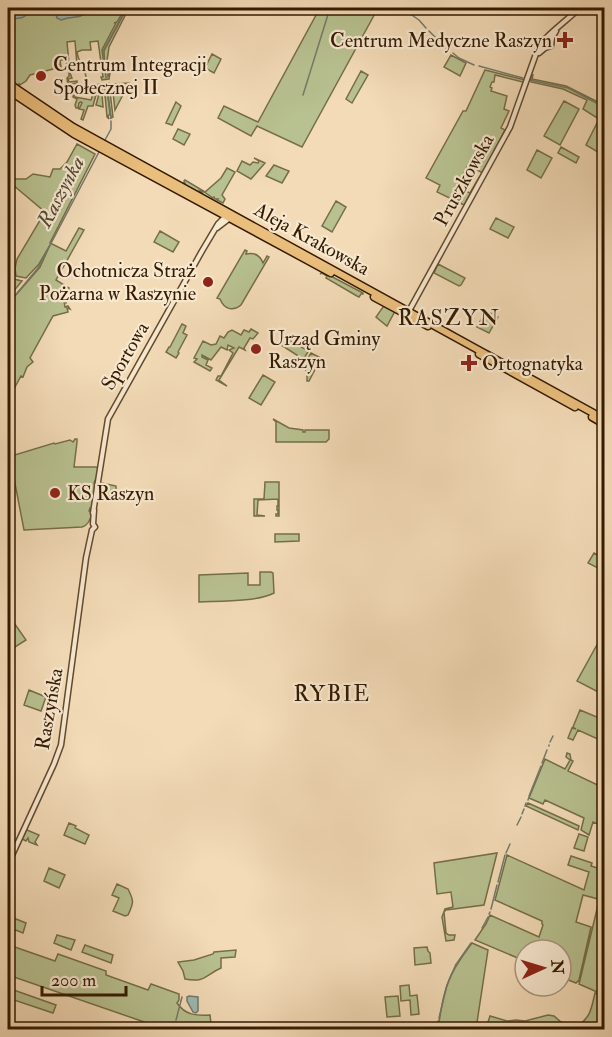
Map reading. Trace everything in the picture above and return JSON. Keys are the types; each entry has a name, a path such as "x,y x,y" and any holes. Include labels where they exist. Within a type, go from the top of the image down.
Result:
{"main road":[{"name":"Aleja Krakowska","path":"8,83 73,127 229,215 604,419"},
{"name":"Aleja Krakowska","path":"8,90 74,134 229,215"},
{"name":"Aleja Krakowska","path":"408,313 604,424"}],"street":[{"path":"550,39 544,40 545,45 551,46 550,39 556,30 580,8"},
{"name":"Pruszkowska","path":"408,313 508,130 537,54 545,45"},
{"name":"Sportowa","path":"91,530 89,526 92,524 108,419 218,224 229,215"},
{"name":"Raszyńska","path":"8,864 61,745 91,530"}],"green space":[{"path":"8,8 125,8 117,22 114,23 116,23 102,50 105,72 104,51 129,8 109,47 107,61 109,79 102,80 101,77 103,77 98,41 90,42 91,50 77,52 84,71 77,65 75,41 67,42 69,69 66,69 67,60 60,60 61,67 58,67 57,63 55,64 57,68 30,75 20,85 19,83 15,85 8,80"},
{"path":"302,8 378,8 302,147 257,126 251,136 218,118 224,106 258,122 316,15"},
{"path":"212,54 221,59 214,73 205,68"},
{"path":"451,55 466,63 460,76 444,67"},
{"path":"69,70 72,78 68,79 69,82 77,81 77,83 68,85 67,78"},
{"path":"485,70 525,80 522,87 523,82 495,75 490,87 491,91 507,96 504,109 509,111 501,128 505,130 482,174 468,165 456,187 470,193 480,176 464,205 437,192 440,185 426,178 463,111 466,111"},
{"path":"361,71 368,75 352,103 346,99"},
{"path":"532,75 532,79 566,86 604,105 604,158 603,155 586,145 599,119 583,109 587,100 563,89 531,82"},
{"path":"109,83 113,117 111,118 107,87 109,119 107,117 104,84"},
{"path":"129,83 115,110 112,84"},
{"path":"101,84 103,107 96,105 99,94 97,91 93,106 88,106 83,120 81,119 84,110 79,109 82,103 79,103 76,108 77,99 73,97 73,94 75,97 91,100 94,92 88,91 88,86"},
{"path":"8,96 12,99 8,189"},
{"path":"564,101 579,109 560,145 544,136"},
{"path":"176,102 181,106 172,125 166,123"},
{"path":"178,129 190,134 184,145 173,139"},
{"path":"77,144 95,154 50,243 66,251 79,228 84,230 56,280 69,288 66,298 69,296 66,303 64,301 65,307 68,306 70,309 67,308 68,312 53,316 30,358 33,362 27,367 23,377 21,376 8,400 8,304 40,267 50,245 39,264 26,278 16,276 17,259 45,212 13,185 14,179 26,179 33,174 50,177 53,169 60,169 67,162"},
{"path":"561,147 579,157 576,163 558,153"},
{"path":"537,150 552,158 541,178 527,170"},
{"path":"254,158 265,163 251,179 237,171 242,161 250,165 253,162 258,163 259,161"},
{"path":"274,165 289,171 282,183 266,176"},
{"path":"227,168 235,172 222,195 225,199 223,203 204,192 200,191 203,194 183,185 185,180 205,192 221,178"},
{"path":"8,196 9,271 14,279 22,281 8,298"},
{"path":"336,201 346,207 332,232 322,226"},
{"path":"496,218 514,227 508,238 490,229"},
{"path":"160,231 179,242 173,252 154,242"},
{"path":"245,250 246,254 252,253 259,256 263,263 267,256 269,257 241,305 229,308 217,298"},
{"path":"438,264 465,278 461,285 434,273"},
{"path":"323,272 363,294 357,296 326,278 327,276 322,273 320,274"},
{"path":"385,306 395,311 387,326 376,317"},
{"path":"486,311 498,317 489,333 477,327"},
{"path":"182,324 186,326 183,333 187,335 176,358 166,352"},
{"path":"251,329 258,333 253,339 250,338 245,350 239,347 219,380 227,386 216,380 218,376 221,376 233,353 229,350 234,348 228,345 227,350 221,347 211,360 202,355 208,360 206,365 212,368 210,371 194,362 203,341 211,345 216,344 220,336 224,338 232,330 241,335 244,330 249,332"},
{"path":"285,338 307,350 303,359 281,345"},
{"path":"311,353 321,358 307,381 307,372 303,366"},
{"path":"263,375 275,382 261,405 249,398"},
{"path":"273,419 289,428 303,430 303,432 305,430 329,430 329,439 326,442 276,442 276,422"},
{"name":"KS Raszyn","path":"75,439 77,442 74,467 99,468 94,483 95,491 92,509 90,508 89,511 92,512 89,521 82,527 24,530 8,457 54,443 70,440 73,442"},
{"path":"265,482 279,482 279,516 276,516 278,499 258,500 257,515 265,516 254,516 254,499 264,499"},
{"path":"102,483 116,486 116,496 100,496"},
{"path":"275,534 299,534 299,541 275,542"},
{"path":"594,553 604,559 600,569 588,563"},
{"path":"260,572 273,573 274,593 248,600 199,602 199,575 248,573 248,585 260,585"},
{"path":"8,617 26,640 15,647 8,637"},
{"path":"604,632 604,695 577,681"},
{"path":"29,690 46,697 41,711 24,705"},
{"path":"580,710 604,720 602,741 578,730 573,740 568,738 572,728 576,729 573,727"},
{"path":"567,753 573,761 568,771 604,788 604,813 601,825 593,822 589,835 581,830 584,818 545,800 543,804 529,798 545,759 565,769 570,760 566,757"},
{"path":"528,803 579,826 578,830 526,806"},
{"path":"69,823 89,835 85,844 64,835"},
{"path":"601,825 604,826 604,838 599,837"},
{"path":"27,830 39,835 35,842 37,845 29,842 28,838 26,841 22,839"},
{"path":"579,834 588,837 584,851 574,848"},
{"path":"497,853 484,905 444,912 446,933 455,935 454,940 446,941 442,917 445,909 453,907 451,892 437,894 434,863"},
{"path":"507,855 584,890 589,872 568,865 571,856 604,870 598,899 583,895 576,922 591,927 579,980 576,983 573,982 573,938 513,938 513,956 475,940 490,915 539,937 542,921 495,900"},
{"path":"49,868 65,875 59,888 44,881"},
{"path":"604,880 604,995 579,984"},
{"path":"117,884 128,889 132,899 130,911 125,916 113,911 119,898 112,895"},
{"path":"11,917 26,923 23,933 8,927"},
{"path":"57,935 75,940 71,950 54,943"},
{"path":"472,943 488,950 476,1029 438,1029 448,982"},
{"path":"9,945 55,961 58,954 106,971 106,975 148,990 151,984 179,994 177,1003 180,1007 191,1014 210,1015 211,1024 201,1026 202,1029 152,1029 153,1025 8,975"},
{"path":"85,945 113,955 111,963 82,952"},
{"path":"427,947 431,963 415,965 414,948"},
{"path":"236,950 235,957 221,958 221,968 197,980 185,979 178,962 194,960 214,952"},
{"path":"409,985 410,996 417,995 419,1014 411,1015 410,1000 401,1001 400,986"},
{"path":"8,988 56,1005 53,1013 8,998"},
{"path":"595,993 604,997 604,1026 602,1029 494,1030 486,1028 490,1016 507,1021 525,1021 548,1015 577,1027 590,1012"},
{"path":"398,996 400,1016 387,1017 385,997"}],"water":[{"path":"10,8 34,8 24,17 9,18"},
{"path":"53,8 90,8 80,16 61,20 57,18"},
{"path":"189,996 198,997 196,1013 187,1001"}],"waterway":[{"name":"Raszynka","path":"106,78 103,51 126,8"},
{"path":"303,95 330,8"},
{"path":"395,8 400,11"},
{"path":"406,11 426,28"},
{"path":"429,31 448,50"},
{"path":"453,53 474,65"},
{"path":"479,66 523,78"},
{"path":"8,77 15,82"},
{"path":"530,80 568,88 604,107"},
{"name":"Raszynka","path":"106,83 111,118"},
{"name":"Raszynka","path":"105,140 111,129 111,121"},
{"name":"Raszynka","path":"8,304 38,268 99,152"},
{"path":"437,324 442,326"},
{"path":"444,327 448,329"},
{"path":"450,330 456,334"},
{"path":"462,337 467,340"},
{"path":"486,350 494,354"},
{"path":"550,742 553,736"},
{"path":"542,763 547,750"},
{"path":"529,796 541,766"},
{"path":"522,814 524,809"},
{"path":"517,825 521,817"},
{"path":"506,853 510,844"},
{"path":"498,882 505,855"},
{"path":"491,909 497,885"},
{"path":"482,928 488,917"},
{"path":"457,963 471,943"},
{"path":"439,1018 447,985 456,964"},
{"path":"176,1020 182,997"},
{"path":"437,1030 438,1021"},
{"path":"173,1030 175,1022"},
{"path":"518,1030 519,1022"},
{"path":"495,1023 520,1027 546,1025"}],"place":[{"name":"Centrum Medyczne Raszyn","path":"565,40"},
{"name":"Centrum Integracji Społecznej II","path":"41,76"},
{"name":"Ochotnicza Straż Pożarna w Raszynie","path":"208,282"},
{"name":"Urząd Gminy Raszyn","path":"256,349"},
{"name":"Ortognatyka","path":"469,363"},
{"name":"KS Raszyn","path":"55,493"}],"district":[{"name":"RASZYN","path":"449,318"},
{"name":"RYBIE","path":"332,694"}]}
